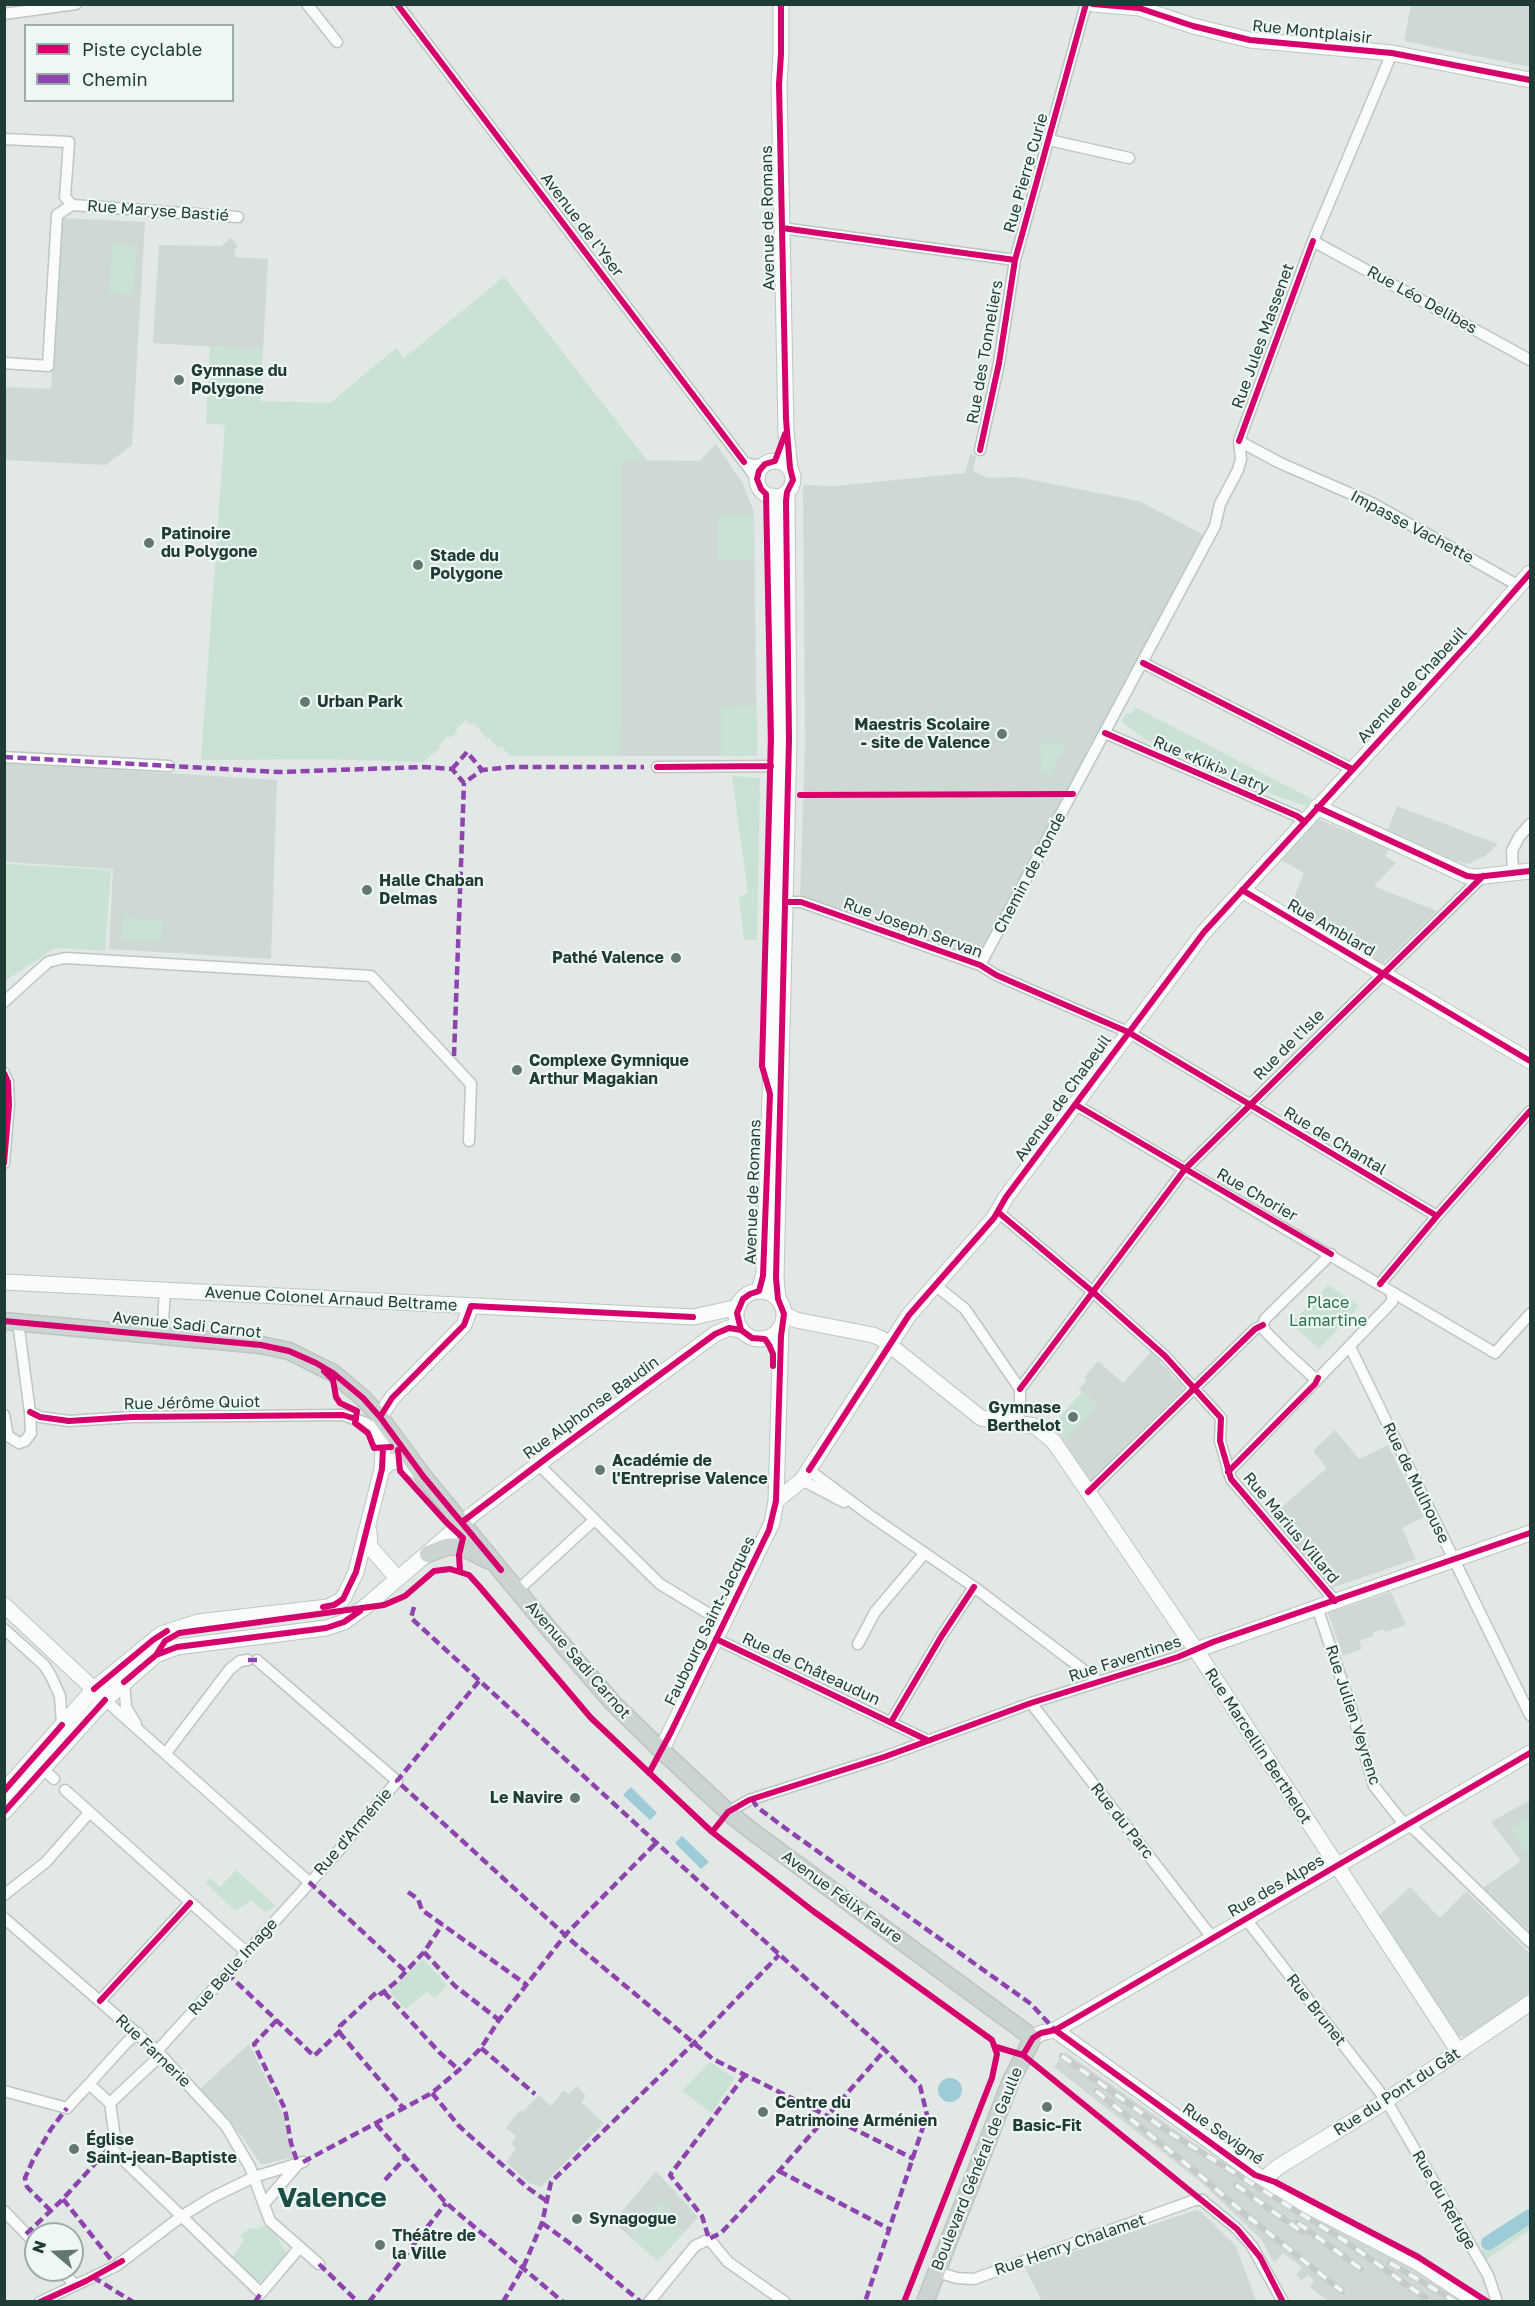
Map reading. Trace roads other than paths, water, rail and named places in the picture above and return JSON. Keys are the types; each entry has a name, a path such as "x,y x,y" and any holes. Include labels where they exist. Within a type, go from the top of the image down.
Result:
{"main road":[{"name":"Avenue de Romans","path":"772,4 774,61 779,84"},
{"name":"Avenue de Romans","path":"781,4 782,54 779,84 786,432 790,468"},
{"name":"Rue Montplaisir","path":"1093,4 1139,6 1193,26 1250,40 1392,53 1530,80"},
{"name":"Avenue de Romans","path":"770,463 786,432"},
{"path":"780,461 790,468 793,480 780,494 761,489 758,479 759,471 770,463 780,461"},
{"name":"Avenue de Romans","path":"776,1501 785,1316 776,1278 786,902 782,766 780,494"},
{"name":"Avenue de Chabeuil","path":"776,1501 805,1475 909,1315 998,1212 1128,1032 1204,932 1476,636 1530,573"},
{"name":"Avenue de Romans","path":"759,1291 763,1276 782,766"},
{"path":"1317,807 1467,876 1530,871"},
{"name":"Rue Amblard","path":"1242,890 1530,1061"},
{"name":"Avenue Colonel Arnaud Beltrame","path":"4,1282 693,1317 738,1307"},
{"path":"785,1316 774,1335 765,1339 752,1338 741,1330 737,1319 738,1307 746,1296 759,1291 770,1293 785,1316 873,1335 890,1344 981,1418 1017,1424"},
{"path":"4,1791 62,1725 99,1694 153,1640 168,1631 198,1622 317,1608 339,1603 351,1587 369,1525 382,1469 383,1448 380,1425 392,1398 464,1325 471,1306"},
{"path":"693,1317 715,1334"},
{"name":"Avenue Sadi Carnot","path":"11,1322 261,1345 289,1351 333,1373 363,1398 380,1425 587,1675 659,1749"},
{"name":"Rue Alphonse Baudin","path":"99,1694 124,1682 156,1656 177,1647 334,1626 365,1607 462,1522 715,1334 729,1328 741,1330"},
{"name":"Rue Marcellin Berthelot","path":"1017,1424 1035,1426 1054,1442 1196,1650 1459,2052"},
{"name":"Avenue Sadi Carnot","path":"382,1469 392,1461 406,1463 423,1476"},
{"name":"Faubourg Saint-Jacques","path":"659,1749 769,1530 776,1501"},
{"path":"369,1525 370,1547 398,1579"},
{"name":"Rue Faventines","path":"1196,1650 1453,1558 1530,1533"},
{"name":"Avenue Sadi Carnot","path":"428,1554 446,1547 460,1546 485,1557 501,1570"},
{"path":"4,1605 99,1694"},
{"path":"4,1812 48,1774 99,1694"},
{"name":"Avenue Félix Faure","path":"659,1749 728,1812 1034,2038"},
{"name":"Rue des Alpes","path":"1034,2038 1041,2033 1055,2030 1530,1753"},
{"name":"Rue du Pont du Gât","path":"1264,2179 1278,2167 1386,2100 1530,2003"},
{"name":"Rue Sevigné","path":"1055,2030 1296,2201 1417,2262 1477,2301"},
{"name":"Boulevard Général de Gaulle","path":"925,2301 1011,2081 1034,2038"}],"street":[{"path":"4,14 76,4"},
{"path":"308,4 337,42"},
{"name":"Avenue de l'Yser","path":"397,4 758,479"},
{"name":"Rue Pierre Curie","path":"1015,260 1086,4"},
{"name":"Rue Jules Massenet","path":"1215,526 1220,504 1238,470 1241,459 1239,441 1312,241 1392,53"},
{"name":"Rue Maryse Bastié","path":"4,139 69,142 65,197 72,205 238,217"},
{"path":"1049,140 1129,158"},
{"path":"4,363 48,366 57,214 72,205"},
{"path":"782,228 1015,260"},
{"name":"Rue Léo Delibes","path":"1312,241 1530,360"},
{"name":"Rue des Tonneliers","path":"980,450 999,363 1015,260"},
{"name":"Impasse Vachette","path":"1239,441 1281,463 1372,503 1519,586"},
{"path":"744,462 752,465 770,463"},
{"name":"Chemin de Ronde","path":"980,965 1215,526"},
{"path":"1143,663 1352,769"},
{"name":"Rue «Kiki» Latry","path":"1105,733 1297,816 1303,824"},
{"path":"4,756 169,766"},
{"path":"657,767 782,766"},
{"path":"1513,872 1512,851 1519,837 1530,824"},
{"name":"Rue de l'Isle","path":"1020,1389 1185,1168 1483,876"},
{"name":"Rue Joseph Servan","path":"786,902 801,902 980,965 996,975 1128,1032"},
{"path":"4,1002 48,962 64,958 372,976 471,1084 469,1141"},
{"name":"Rue de Chantal","path":"1128,1032 1437,1216"},
{"path":"4,1073 8,1082 9,1105 4,1163"},
{"name":"Rue Chorier","path":"1076,1105 1331,1254"},
{"path":"1380,1284 1530,1111"},
{"name":"Rue Marius Villard","path":"998,1212 1165,1356 1221,1418 1220,1441 1231,1479 1335,1601"},
{"path":"1318,1378 1313,1377 1265,1331 1263,1325 1265,1319 1331,1254 1392,1293 1495,1353 1530,1314"},
{"path":"935,1285 965,1309 1020,1389 1017,1424"},
{"path":"162,1336 165,1291"},
{"path":"1228,1472 1392,1302 1392,1293"},
{"path":"4,1415 8,1436 19,1443 25,1441 31,1433 30,1412 11,1322"},
{"path":"1088,1492 1255,1329 1263,1325"},
{"name":"Rue de Mulhouse","path":"1350,1347 1530,1714"},
{"name":"Rue Jérôme Quiot","path":"30,1412 40,1418 69,1421 132,1417 343,1415 380,1425"},
{"path":"538,1464 593,1521 660,1584 724,1623"},
{"path":"805,1475 868,1514 974,1587 1098,1681"},
{"path":"518,1590 593,1521"},
{"path":"858,1644 875,1612 924,1554"},
{"path":"891,1722 941,1637 974,1587"},
{"name":"Rue Julien Veyrenc","path":"1317,1607 1374,1786 1400,1819 1530,1942"},
{"path":"4,1629 44,1665 60,1696 62,1725"},
{"name":"Rue de Châteaudun","path":"716,1639 927,1740"},
{"name":"Rue Faventines","path":"728,1812 749,1800 884,1756 1031,1703 1196,1650"},
{"name":"Rue d'Arménie","path":"166,1753 230,1669 240,1661 253,1660 397,1781 309,1882"},
{"path":"124,1682 126,1707 141,1732"},
{"path":"99,1694 309,1882"},
{"name":"Rue du Parc","path":"1031,1703 1207,1931 1215,1937"},
{"path":"65,1790 246,1952"},
{"path":"4,1894 46,1862 89,1813"},
{"name":"Rue Belle Image","path":"110,2103 159,2053 309,1882"},
{"path":"100,2001 190,1903"},
{"name":"Rue Farnerie","path":"4,1918 159,2053 226,2126 250,2167 270,2221 319,2264"},
{"name":"Rue Brunet","path":"1246,1919 1386,2100"},
{"path":"4,2091 67,2108 127,2042 138,2034"},
{"path":"89,2084 110,2103 115,2138 110,2147 261,2293 300,2247"},
{"name":"Rue du Refuge","path":"1386,2100 1488,2275 1497,2301"},
{"path":"40,2301 116,2266 182,2216 211,2198 254,2177 301,2163 264,2204"},
{"name":"Rue Henry Chalamet","path":"936,2272 957,2278 974,2279 1195,2200 1202,2200 1237,2229 1252,2246 1283,2301"},
{"path":"4,2211 24,2232"},
{"path":"649,2301 695,2247 709,2239 728,2262 785,2301"},
{"path":"72,2282 75,2285"}],"water":[{"path":"631,1787 657,1813 650,1820 623,1795"},
{"path":"682,1836 709,1862 701,1869 675,1843"},
{"path":"950,2078 959,2081 962,2090 959,2099 950,2102 941,2099 938,2090 941,2081"}],"waterway":[{"path":"1488,2243 1530,2216"}],"railway":[{"path":"1062,2056 1167,2131 1345,2241 1431,2302"},
{"path":"1096,2091 1342,2291"},
{"path":"1236,2185 1302,2232"},
{"path":"1298,2223 1361,2269"},
{"path":"1390,2263 1456,2302"}],"place":[{"name":"Gymnase du Polygone","path":"179,380"},
{"name":"Patinoire du Polygone","path":"149,543"},
{"name":"Stade du Polygone","path":"418,565"},
{"name":"Urban Park","path":"305,702"},
{"name":"Maestris Scolaire - site de Valence","path":"1002,734"},
{"name":"Halle Chaban Delmas","path":"367,890"},
{"name":"Pathé Valence","path":"676,958"},
{"name":"Complexe Gymnique Arthur Magakian","path":"517,1070"},
{"name":"Gymnase Berthelot","path":"1073,1417"},
{"name":"Académie de l'Entreprise Valence","path":"600,1470"},
{"name":"Le Navire","path":"575,1798"},
{"name":"Basic-Fit","path":"1047,2107"},
{"name":"Centre du Patrimoine Arménien","path":"763,2112"},
{"name":"Église Saint-jean-Baptiste","path":"74,2149"},
{"name":"Synagogue","path":"577,2219"},
{"name":"Théâtre de la Ville","path":"380,2245"}],"district":[{"name":"Valence","path":"332,2198"}],"park label":[{"name":"Place Lamartine","path":"1328,1312"}]}
